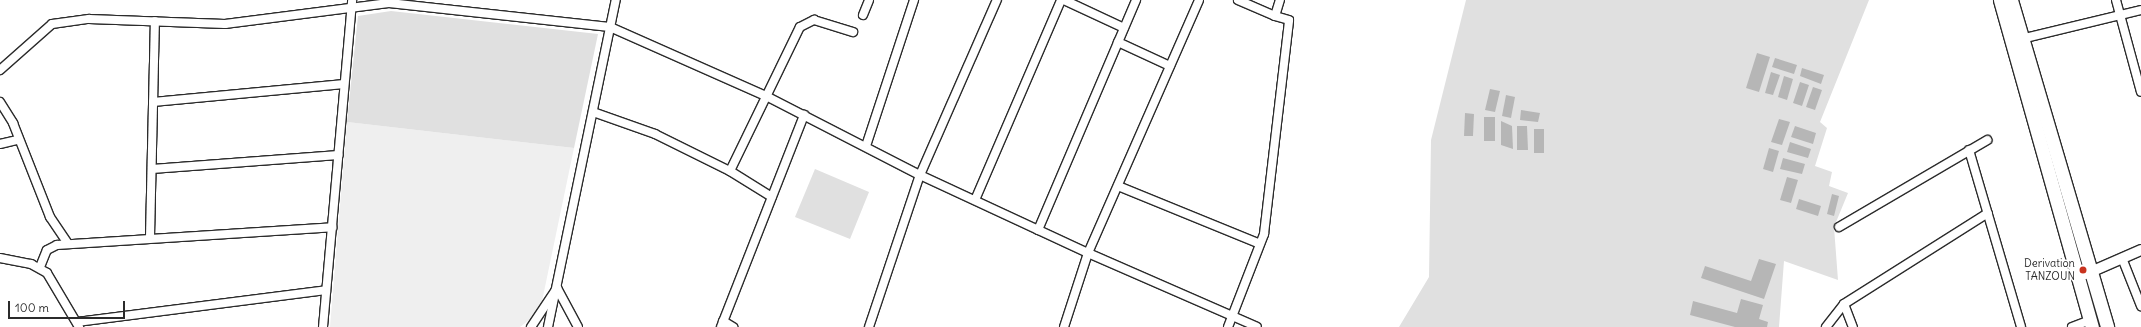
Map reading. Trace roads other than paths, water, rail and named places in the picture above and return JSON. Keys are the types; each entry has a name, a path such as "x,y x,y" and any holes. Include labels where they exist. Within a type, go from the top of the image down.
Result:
{"highway":[{"path":"2000,0 2091,323"},
{"path":"2011,0 2021,39 2107,327"}],"street":[{"path":"548,327 616,0"},
{"path":"863,15 869,0"},
{"path":"866,146 914,0"},
{"path":"975,200 1061,0"},
{"path":"1064,0 1124,28"},
{"path":"1038,230 1136,0"},
{"path":"1064,327 1088,253 1199,0"},
{"path":"1228,327 1260,244 1289,20 1238,0"},
{"path":"1276,16 1280,0"},
{"path":"2116,0 2141,91"},
{"path":"869,327 920,175 995,1"},
{"path":"323,327 352,3"},
{"path":"0,70 52,24 111,18 225,24 352,3 389,3 610,27 766,96 920,175 1038,230 1257,327"},
{"path":"2021,39 2141,10"},
{"path":"150,237 155,21"},
{"path":"730,171 790,42 808,21 853,32"},
{"path":"1118,42 1170,66"},
{"path":"153,102 344,84"},
{"path":"0,102 18,140 50,217 68,244"},
{"path":"593,112 655,134 730,171 772,197"},
{"path":"733,327 722,324 804,115"},
{"path":"0,144 18,140"},
{"path":"1839,227 1987,140"},
{"path":"1970,150 2021,327"},
{"path":"152,169 338,155"},
{"path":"1118,186 1260,244"},
{"path":"1826,327 1844,304 1988,213"},
{"path":"40,267 47,250 68,244 150,237 332,227"},
{"path":"2078,277 2141,250"},
{"path":"0,258 40,267 61,293 78,325 326,290"},
{"path":"2122,258 2141,306"},
{"path":"531,327 557,288"},
{"path":"557,288 578,327"},
{"path":"1844,304 1853,327"},
{"path":"2072,327 2091,323"}],"place":[{"name":"Derivation TANZOUN","path":"2083,270"}]}
